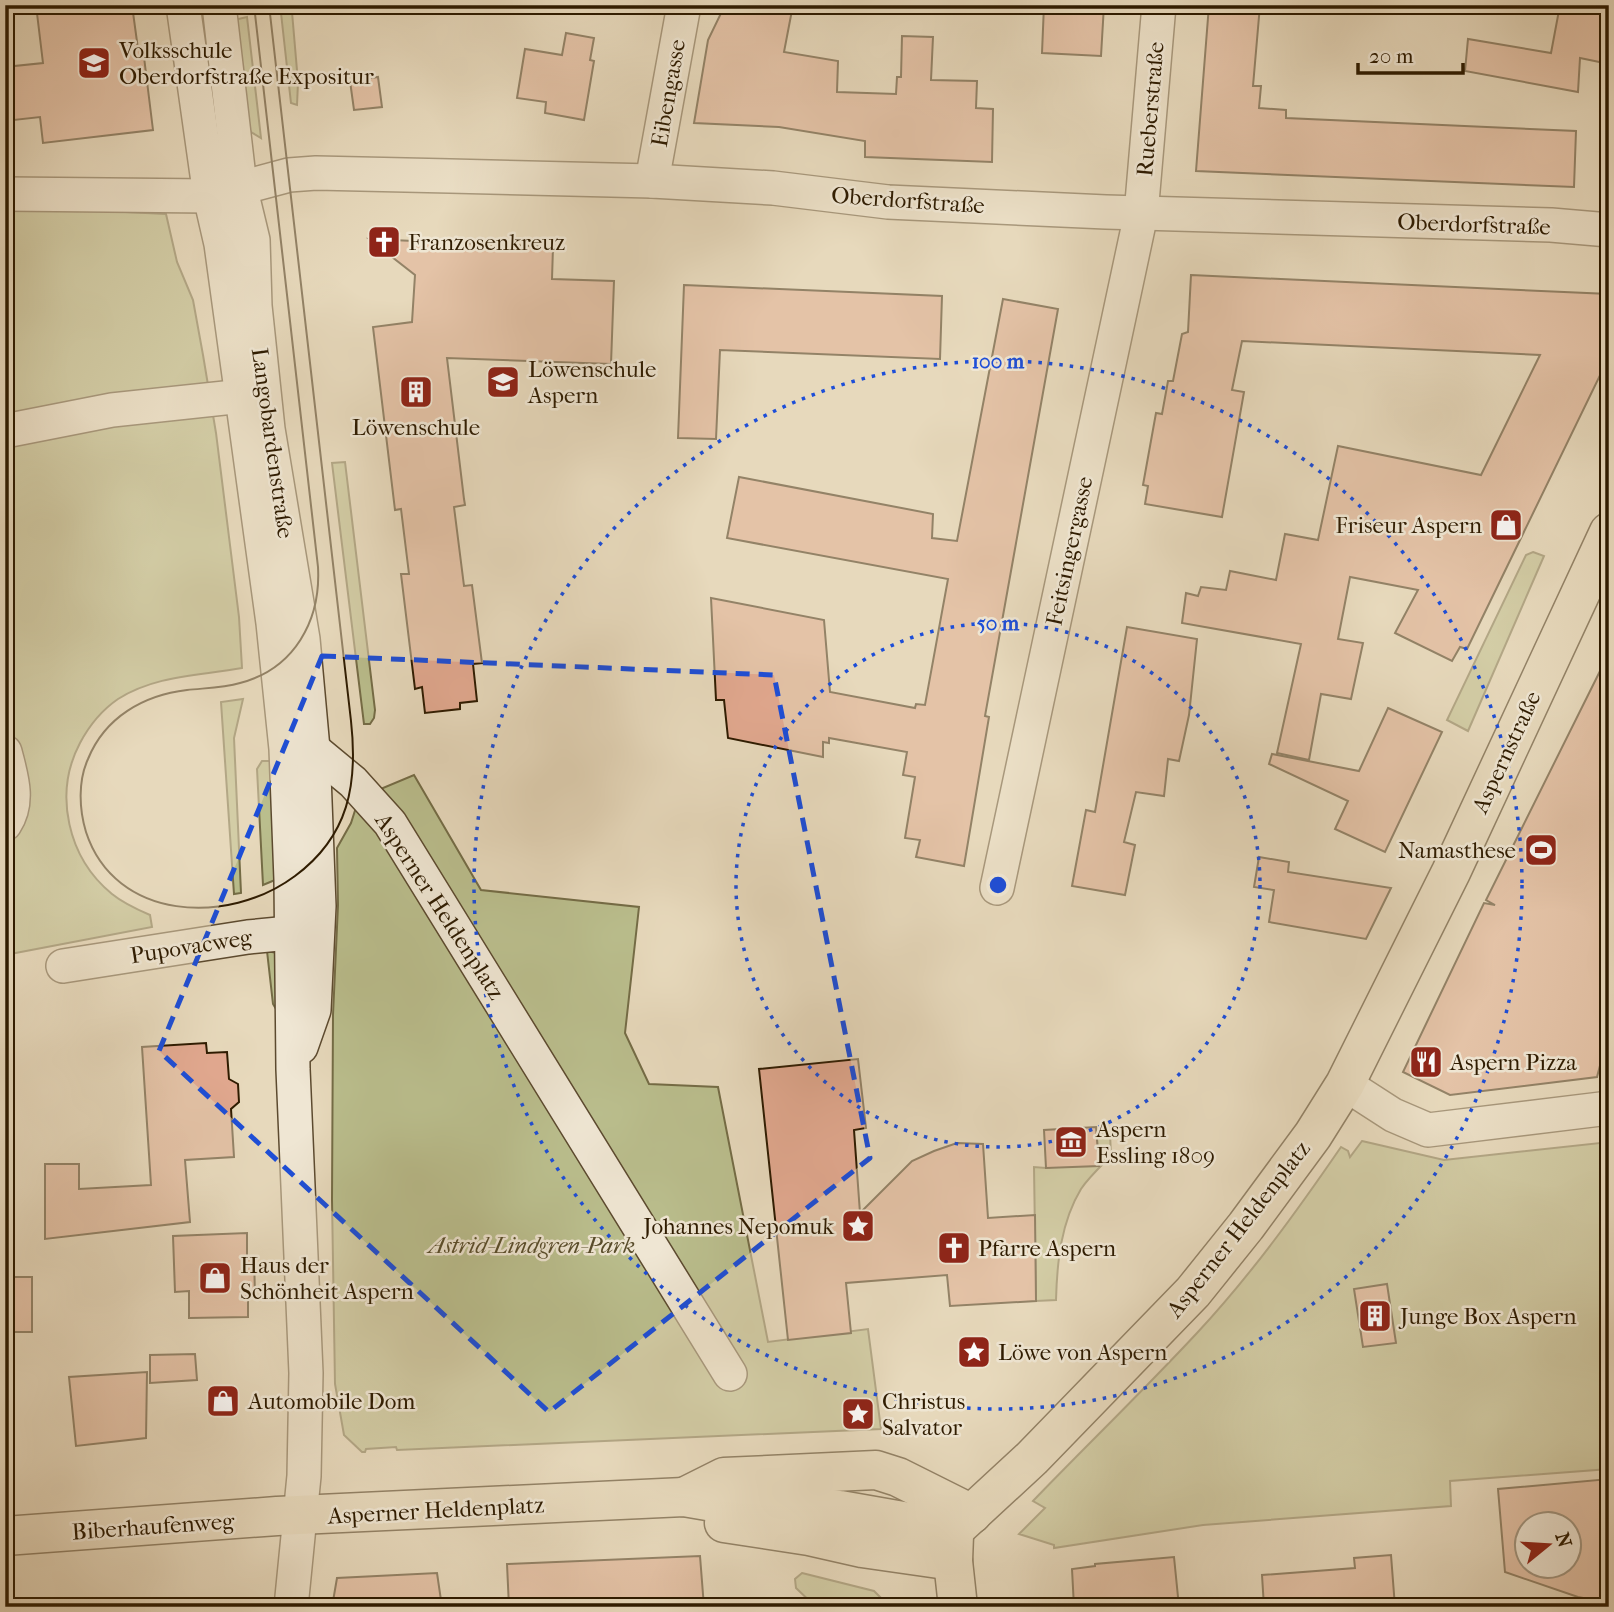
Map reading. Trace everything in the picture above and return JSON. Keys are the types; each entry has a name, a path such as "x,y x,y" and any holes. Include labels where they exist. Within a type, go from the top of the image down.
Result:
{"main road":[{"name":"Aspernstraße","path":"1345,1084 1451,872 1609,532"},
{"name":"Asperner Heldenplatz","path":"301,1517 684,1497 725,1504 785,1505 840,1510 960,1535 1193,1292 1254,1216 1313,1135 1345,1084"},
{"name":"Biberhaufenweg","path":"5,1536 277,1516 301,1517"},
{"path":"958,1607 960,1535"}],"street":[{"name":"Langobardenstraße","path":"183,5 225,191"},
{"name":"Langobardenstraße","path":"219,5 225,191 221,244 253,395 273,623 299,749 319,882"},
{"name":"Eibengasse","path":"652,181 684,5"},
{"name":"Rueberstraße","path":"1142,214 1159,5"},
{"name":"Oberdorfstraße","path":"5,194 225,191 282,176 316,173 652,181 773,188 888,202 1142,214 1551,225 1609,230"},
{"name":"Feitsingergasse","path":"997,888 1142,214"},
{"path":"5,431 112,410 253,395"},
{"name":"Asperner Heldenplatz","path":"301,1517 306,1373 293,1069 314,1010 304,932 290,880 299,749 353,782 390,822 730,1374"},
{"path":"5,752 14,800 11,815 5,824"},
{"name":"Asperner Heldenplatz","path":"304,932 319,882"},
{"name":"Pupovacweg","path":"63,966 203,943 304,932"},
{"path":"1345,1084 1393,1115 1428,1130 1609,1108"},
{"path":"291,1607 301,1517"}],"highlighted area":[{"path":"322,656 774,675 870,1158 549,1412 159,1051"}],"green space":[{"path":"292,12 298,82 297,105 291,103 281,13"},
{"path":"247,17 261,138 251,132 246,123 234,20"},
{"path":"24,207 166,214 177,262 193,300 203,355 216,433 239,617 242,668 163,681 132,691 107,708 92,725 80,743 72,763 67,783 67,804 75,844 97,879 112,894 150,915 152,927 5,955 5,209"},
{"path":"345,462 375,710 370,724 364,724 332,463"},
{"path":"1533,552 1544,556 1468,731 1447,720 1526,555"},
{"path":"243,699 234,738 241,893 234,894 221,702"},
{"path":"262,761 276,761 275,880 263,885 257,769"},
{"name":"Astrid-Lindgren-Park","path":"414,775 481,890 639,907 625,1033 649,1084 718,1087 768,1342 868,1329 881,1429 397,1450 396,1447 366,1449 365,1452 344,1435 335,1384 332,1200 337,848 351,823 359,798"},
{"path":"267,951 277,953 276,1009 273,1004"},
{"path":"1110,1133 1111,1156 1084,1185 1069,1215 1059,1257 1056,1300 1036,1301 1034,1167 1046,1168 1098,1160 1097,1135"},
{"path":"1362,1141 1444,1160 1609,1142 1609,1469 1450,1481 1451,1506 1203,1525 1054,1548 1054,1545 1019,1534 1045,1508 1033,1501 1217,1311 1273,1242 1341,1147 1348,1151 1350,1157"},
{"path":"802,1573 874,1591 890,1607 816,1607 796,1588 795,1579"}],"building":[{"name":"Volksschule Oberdorfstraße Expositur","path":"36,5 132,5 138,49 143,49 153,130 43,143 40,117 5,121 5,67 43,63"},
{"path":"725,5 793,5 784,52 838,61 837,92 896,94 897,77 901,77 902,36 933,37 931,80 977,81 976,108 993,109 992,162 865,157 865,141 779,127 694,123 708,40"},
{"path":"1044,5 1104,5 1101,56 1042,53"},
{"path":"1209,5 1260,5 1253,86 1261,86 1259,108 1286,110 1286,118 1576,131 1574,187 1196,171"},
{"path":"1560,5 1609,5 1609,64 1580,58 1578,92 1465,71 1468,39 1551,53"},
{"path":"566,33 594,38 590,60 594,61 584,120 545,113 546,102 517,98 525,49 562,55"},
{"path":"378,77 382,107 354,110 350,81"},
{"name":"Löwenschule","path":"369,239 553,247 552,279 614,281 611,364 447,358 465,505 454,507 464,586 472,585 482,663 473,664 477,701 460,703 460,709 425,713 422,687 415,689 401,574 409,574 401,509 395,510 373,327 412,322 415,275"},
{"path":"1191,275 1609,294 1606,363 1467,649 1460,647 1452,661 1395,633 1418,590 1350,577 1338,639 1363,643 1351,699 1321,694 1309,760 1277,753 1301,644 1182,623 1186,593 1198,596 1201,587 1226,590 1230,571 1276,580 1285,534 1318,540 1338,446 1481,475 1540,355 1242,341 1232,390 1244,392 1222,517 1145,504 1148,486 1143,485 1156,413 1162,414 1168,381 1173,381 1182,334 1188,332"},
{"path":"684,285 942,296 940,359 720,350 716,439 678,438"},
{"path":"1003,299 1058,309 985,716 989,717 964,866 916,857 920,840 905,838 915,777 903,775 907,752 829,738 829,743 823,742 823,757 728,738 724,700 716,700 711,598 824,620 830,692 915,708 916,704 925,705 948,579 727,538 739,477 933,514 932,538 957,541"},
{"path":"1127,627 1197,639 1189,715 1179,761 1168,759 1164,796 1136,792 1124,842 1135,845 1125,895 1072,886 1086,810 1095,812"},
{"path":"1609,653 1609,1031 1597,1077 1450,1095 1403,1072 1484,903 1495,905 1486,900"},
{"path":"1388,708 1442,732 1385,852 1335,829 1348,801 1269,764 1272,754 1359,771"},
{"path":"1259,857 1289,862 1288,872 1391,888 1366,939 1269,922 1274,890 1254,887"},
{"path":"206,1043 207,1053 227,1052 229,1079 238,1084 239,1102 231,1109 234,1157 185,1160 190,1222 45,1239 45,1164 79,1164 79,1189 151,1185 142,1047"},
{"path":"858,1059 866,1128 854,1130 860,1213 912,1161 957,1143 983,1144 988,1218 1035,1215 1036,1301 950,1306 947,1275 846,1283 851,1333 788,1340 759,1069"},
{"name":"Aspern Essling 1809","path":"1096,1127 1099,1166 1046,1168 1044,1130"},
{"name":"Haus der Schönheit Aspern","path":"247,1233 247,1256 254,1256 255,1296 248,1296 248,1317 189,1318 189,1291 175,1292 173,1236"},
{"path":"5,1277 32,1277 32,1332 5,1332"},
{"name":"Junge Box Aspern","path":"1387,1284 1396,1343 1363,1347 1354,1289"},
{"path":"195,1354 197,1380 150,1383 150,1355"},
{"path":"147,1372 146,1438 76,1446 69,1377"},
{"path":"1609,1479 1609,1603 1578,1597 1528,1580 1582,1580 1582,1510 1512,1510 1512,1574 1505,1572 1498,1489"},
{"path":"1391,1555 1395,1607 1264,1607 1262,1575 1355,1568 1354,1558"},
{"path":"700,1556 704,1607 509,1607 507,1564"},
{"path":"1174,1557 1179,1607 1074,1607 1072,1569 1095,1564"},
{"path":"437,1573 442,1607 332,1607 337,1578"}],"tram line":[{"path":"254,5 318,567 318,587 309,624 289,654 275,667 240,683 171,693 141,703 115,720 95,744 88,759 81,786 82,814 86,832 101,861 121,883 147,898 176,906 207,908 238,903 268,892 295,876 328,844 346,807 351,787 351,721 269,5"}],"place":[{"name":"Volksschule Oberdorfstraße Expositur","path":"94,63"},
{"name":"Franzosenkreuz","path":"384,242"},
{"name":"Löwenschule Aspern","path":"503,382"},
{"name":"Löwenschule","path":"416,392"},
{"name":"Friseur Aspern","path":"1506,525"},
{"name":"Namasthese","path":"1541,850"},
{"name":"Aspern Pizza","path":"1426,1062"},
{"name":"Aspern Essling 1809","path":"1071,1142"},
{"name":"Johannes Nepomuk","path":"858,1226"},
{"name":"Pfarre Aspern","path":"954,1248"},
{"name":"Haus der Schönheit Aspern","path":"215,1278"},
{"name":"Junge Box Aspern","path":"1375,1316"},
{"name":"Löwe von Aspern","path":"974,1352"},
{"name":"Automobile Dom","path":"223,1401"},
{"name":"Christus Salvator","path":"858,1414"}]}
